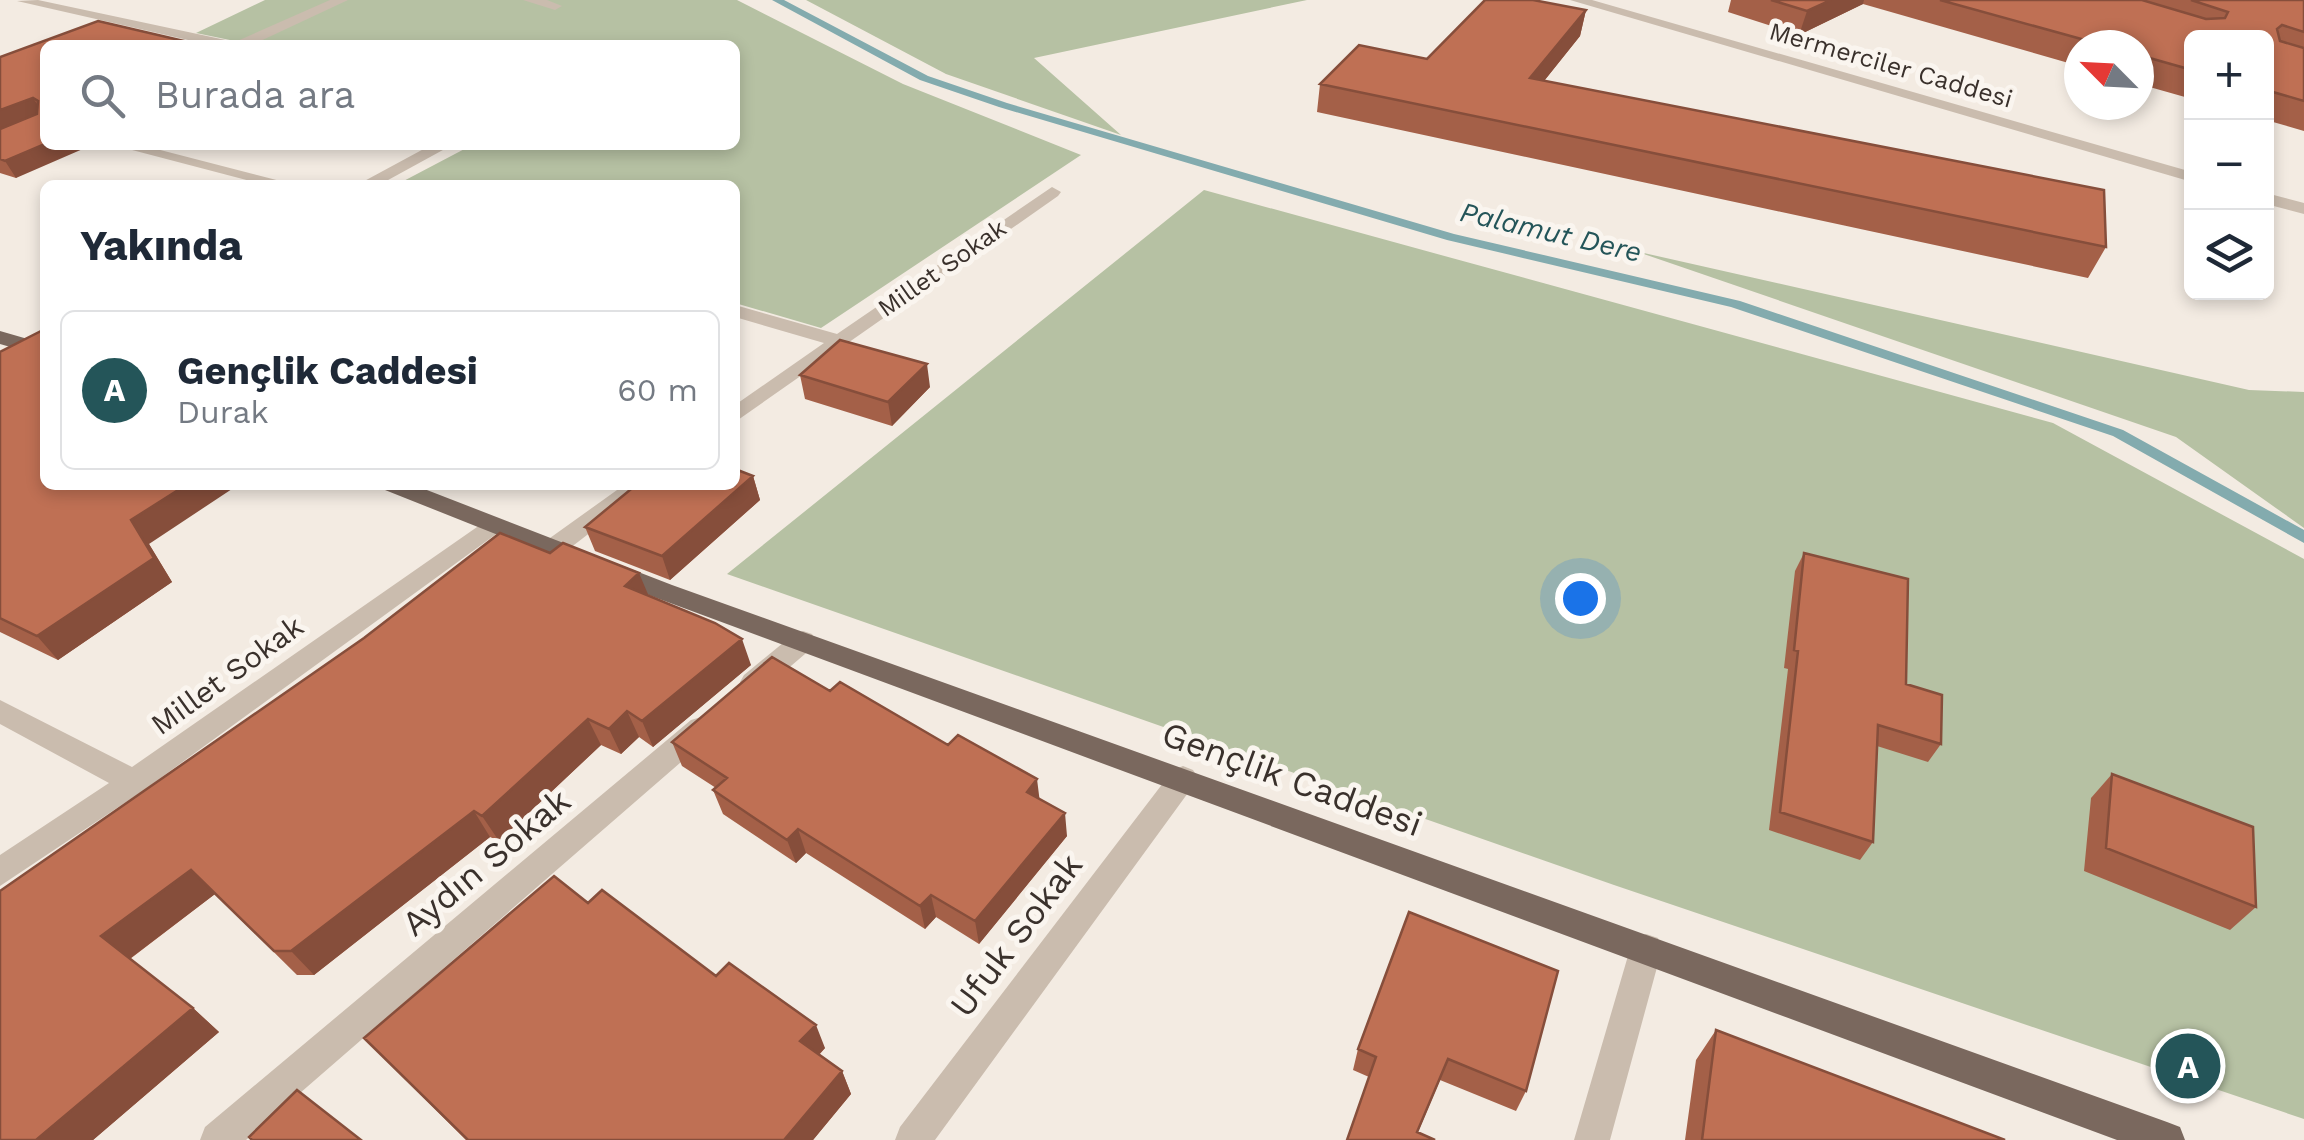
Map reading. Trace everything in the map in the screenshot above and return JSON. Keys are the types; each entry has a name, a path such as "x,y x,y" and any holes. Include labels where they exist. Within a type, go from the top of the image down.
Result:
{"main road":[{"path":"10,340 40,349"},
{"name":"Gençlik Caddesi","path":"406,490 490,526 1183,778 2144,1136"}],"street":[{"path":"251,40 341,0"},
{"path":"530,0 555,6"},
{"name":"Mermerciler Caddesi","path":"1576,0 2184,175"},
{"path":"24,2 206,40"},
{"path":"142,150 267,180"},
{"path":"376,180 434,150"},
{"name":"Millet Sokak","path":"740,412 1052,192"},
{"path":"2274,200 2304,209"},
{"path":"740,312 838,341"},
{"path":"10,340 40,333"},
{"path":"552,549 633,490"},
{"name":"Millet Sokak","path":"0,872 134,782 490,526"},
{"name":"Aydın Sokak","path":"218,1140 803,641"},
{"path":"0,712 134,782"},
{"name":"Ufuk Sokak","path":"913,1140 1183,778"},
{"path":"1592,1140 1646,949"}],"green space":[{"path":"265,0 737,0 903,84 1081,155 821,328 740,304 740,180 406,180 462,150 740,150 740,40 230,40 196,33"},
{"path":"806,0 1307,0 1034,58 1121,135 946,74"},
{"path":"1204,190 2053,423 2304,559 2304,1119 1614,885 727,574"},
{"path":"1635,251 2249,390 2304,392 2304,528 2176,437"}],"building":[{"path":"1485,0 1533,0 1586,10 1530,78 2104,190 2106,247 1320,84 1359,45 1427,59"},
{"path":"1771,0 1831,0 1807,11"},
{"path":"1940,0 2142,0 2206,19 2225,18 2228,12 2191,0 2304,0 2304,32 2282,25 2277,29 2280,41 2304,48 2304,101 2274,92 2274,30 2184,30 2184,68 2154,59 2154,30 2064,30 2064,34"},
{"path":"98,21 180,40 46,40"},
{"path":"40,42 40,146 5,161 0,159 0,129 37,114 38,101 33,98 0,110 0,57"},
{"path":"40,332 40,490 178,490 131,520 154,558 37,636 0,618 0,352"},
{"path":"840,340 927,364 888,402 800,375"},
{"path":"740,471 753,476 740,487"},
{"path":"630,490 737,490 662,556 585,527"},
{"path":"500,533 550,553 563,543 639,573 625,586 715,623 742,639 642,721 627,711 609,729 588,719 482,816 474,811 291,951 274,951 191,870 101,936 193,1008 36,1140 0,1140 0,891 364,638"},
{"path":"1804,553 1908,579 1906,684 1942,695 1941,744 1878,725 1873,842 1780,812 1798,651 1794,650"},
{"path":"772,657 830,691 840,682 948,745 958,735 1037,779 1027,792 1065,813 975,921 931,895 920,906 798,829 787,840 713,790 727,778 672,742"},
{"path":"2112,774 2253,827 2256,907 2106,848"},
{"path":"554,876 588,903 602,890 716,976 729,963 816,1025 800,1041 842,1071 784,1140 468,1140 364,1038"},
{"path":"1409,912 1558,971 1526,1091 1448,1059 1417,1132 1435,1140 1347,1140 1376,1057 1358,1049"},
{"path":"1716,1030 2005,1140 1702,1140"},
{"path":"297,1090 361,1140 252,1140 249,1137"}],"waterway":[{"name":"Palamut Dere","path":"777,0 924,78 1003,105 1451,237 1735,304 2118,433 2304,537"}],"place":[{"name":"Gençlik Caddesi","path":"2188,1066"}]}
